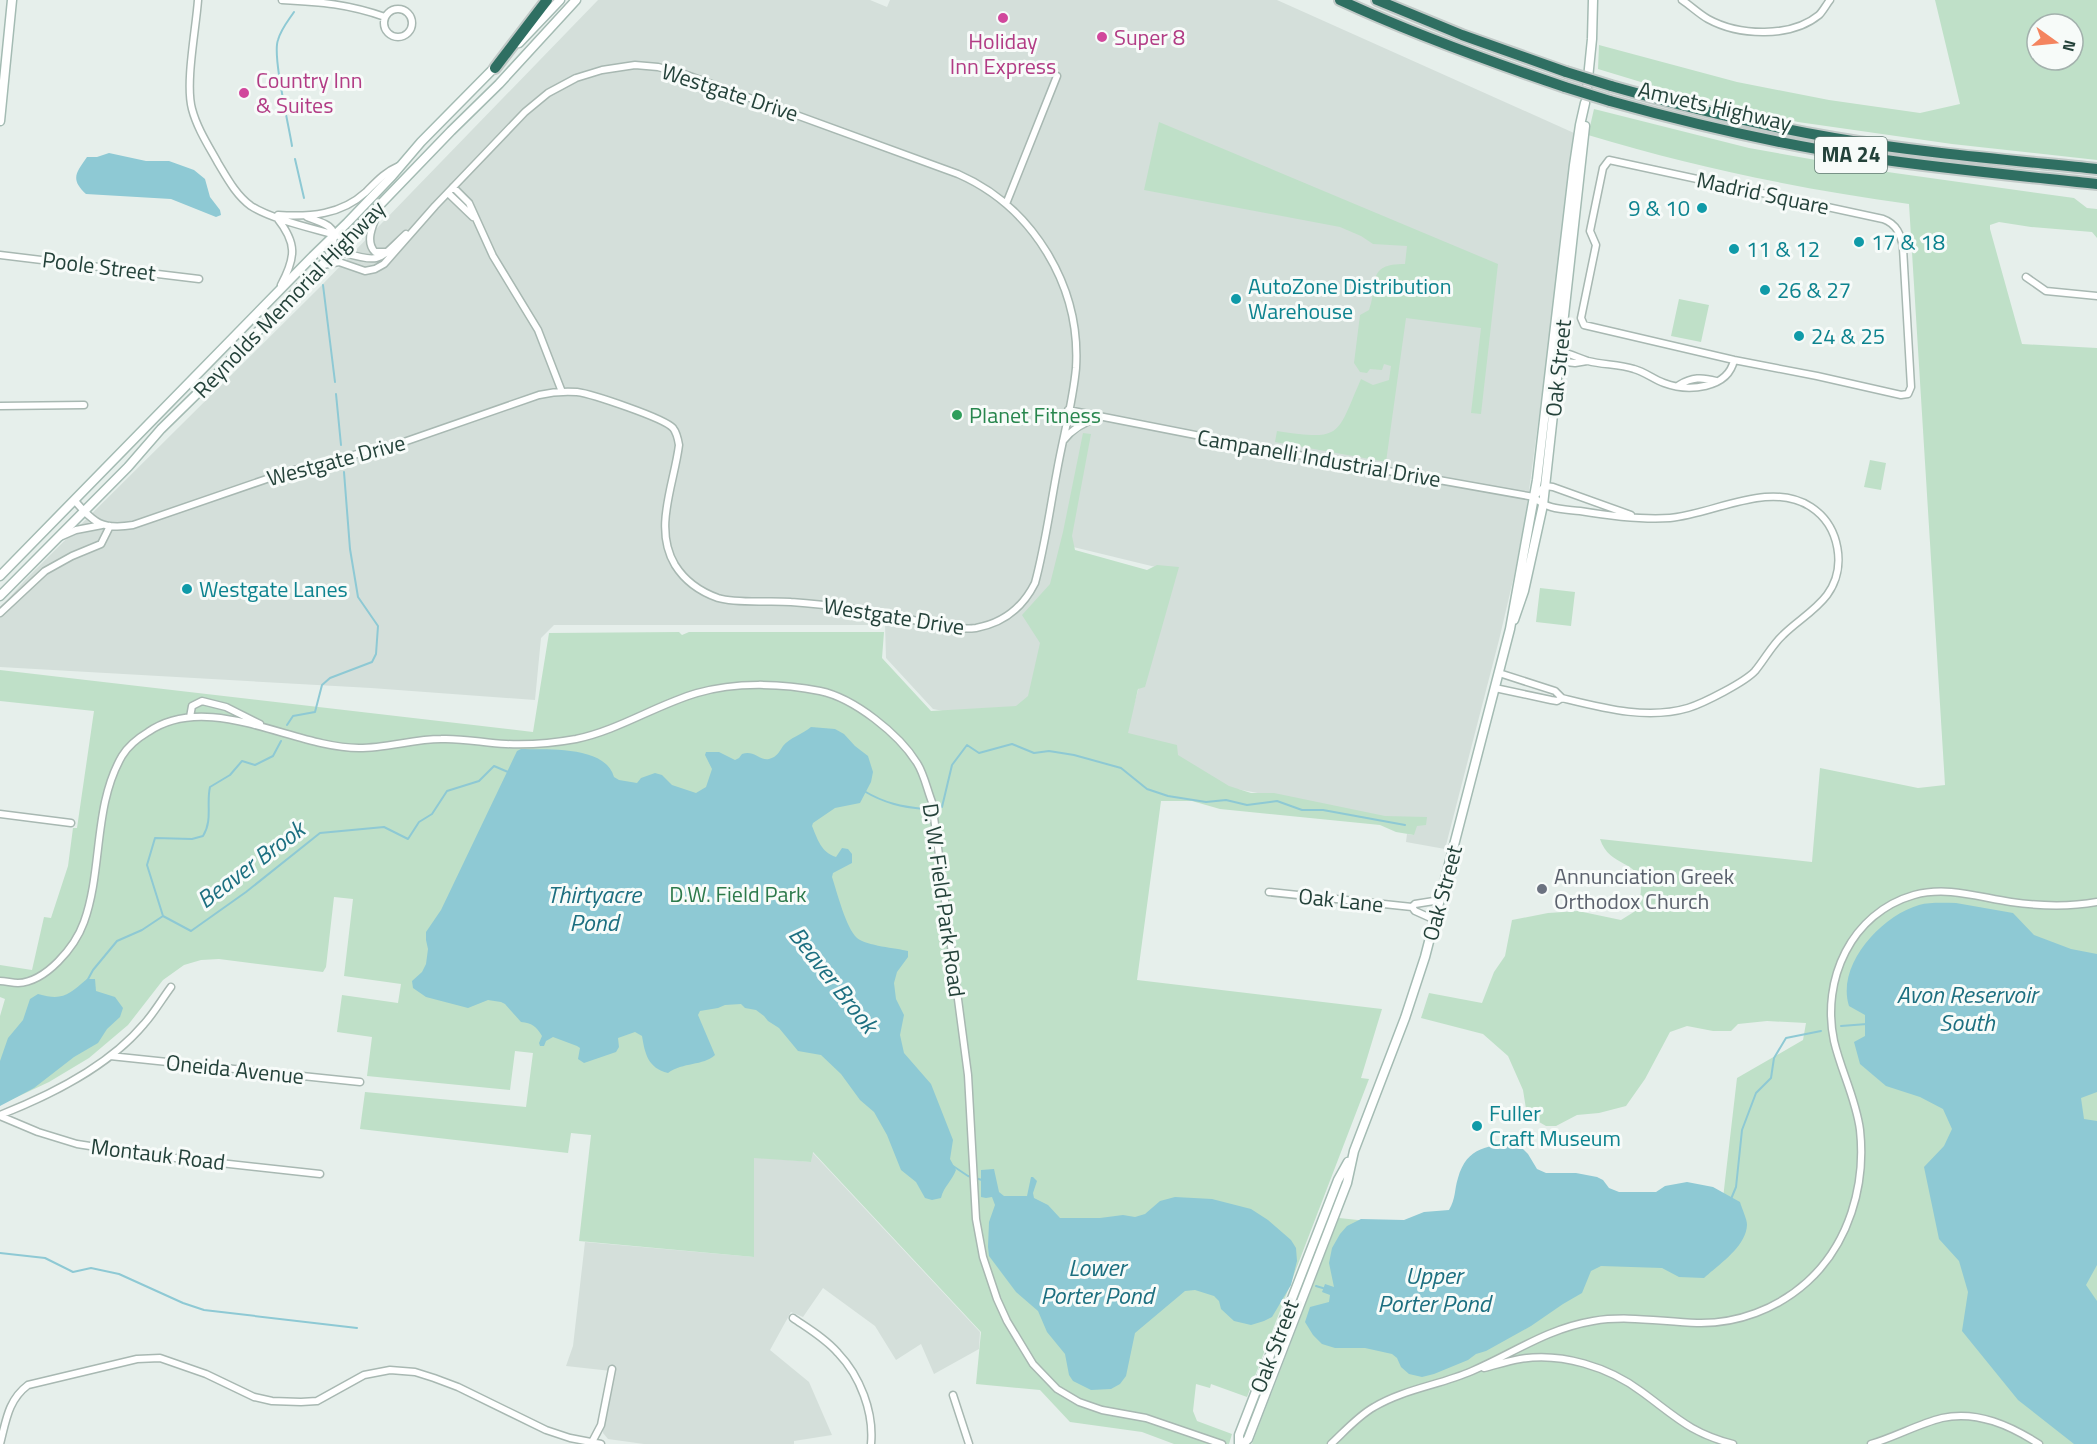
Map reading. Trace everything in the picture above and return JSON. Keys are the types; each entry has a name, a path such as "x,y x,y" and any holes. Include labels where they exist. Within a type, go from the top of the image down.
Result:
{"highway":[{"path":"495,68 547,0"},
{"name":"Amvets Highway","path":"1340,0 1393,24 1564,87 1723,130 1832,152 1905,163 2097,184"},
{"name":"Amvets Highway","path":"1377,0 1399,11 1566,72 1725,116 1834,138 2097,170"}],"main road":[{"path":"0,121 12,0"},
{"name":"Reynolds Memorial Highway","path":"0,596 322,265 343,236 347,223 560,0"},
{"name":"Reynolds Memorial Highway","path":"0,576 321,249 343,236 382,205 528,54 576,0"},
{"name":"Oak Street","path":"1510,629 1522,598 1543,505 1573,175 1585,103 1592,39 1593,0"},
{"name":"Oak Street","path":"1244,1444 1248,1439 1267,1377 1328,1219 1338,1180 1354,1151 1407,1012 1435,920 1510,629 1556,361"},
{"name":"Oak Street","path":"1239,1444 1239,1435 1267,1377"}],"street":[{"path":"198,0 190,99 195,119 223,172 238,194 252,206 288,221 343,236"},
{"path":"282,0 346,5 385,17"},
{"path":"1682,0 1709,20 1740,30 1768,32 1788,29 1808,21 1820,14 1830,0"},
{"path":"394,10 406,12 412,23 409,32 397,38 389,34 384,26 385,17 394,10"},
{"name":"Westgate Drive","path":"102,525 138,524 296,470 394,446 533,397 561,392 577,392 664,422 674,429 679,445 667,507 665,535 668,550 674,564 693,585 720,598 832,605 961,629 987,626 1007,617 1030,594 1038,573 1075,377 1075,339 1065,292 1054,265 1036,236 1006,204 967,178 913,156 684,74 635,64 576,78 548,93 525,112 380,267 365,271 334,262 322,265"},
{"path":"1006,204 1058,76"},
{"name":"Madrid Square","path":"1614,160 1883,219 1892,223 1897,229 1903,249 1911,387 1908,394 1901,395 1734,360 1588,326 1582,322 1596,245 1590,231 1606,162 1614,160"},
{"path":"274,215 306,216 330,212 349,205 387,171 400,165"},
{"path":"453,187 469,202 510,284 538,330 561,392"},
{"path":"448,193 476,220"},
{"path":"382,205 370,234 370,245 376,253 386,252"},
{"path":"274,215 288,234 293,251 291,267 277,293"},
{"path":"306,216 329,226 343,236"},
{"name":"Westgate Drive","path":"386,252 422,220"},
{"path":"334,249 343,236"},
{"path":"321,249 334,249 371,260 379,258 386,252"},
{"path":"334,249 344,264"},
{"name":"Poole Street","path":"0,255 199,279"},
{"path":"2026,277 2046,291 2097,296"},
{"path":"1557,351 1572,353 1588,361 1634,369 1665,383 1689,387 1702,387 1730,374 1734,360"},
{"path":"1556,361 1575,363 1588,361"},
{"path":"0,406 84,405"},
{"name":"Campanelli Industrial Drive","path":"1068,410 1534,497"},
{"path":"1063,441 1068,434 1084,423 1104,417"},
{"path":"1499,673 1555,692 1563,698 1626,712 1672,711 1694,706 1754,672 1778,639 1817,606 1832,585 1838,554 1834,535 1821,515 1796,499 1771,497 1746,500 1676,517 1618,517 1543,505 1534,497 1545,486 1574,493 1634,516"},
{"path":"75,501 91,519 102,525"},
{"path":"57,538 76,530 102,525"},
{"path":"0,614 45,571 102,543 110,526"},
{"name":"D. W. Field Park Road","path":"0,981 18,983 38,976 59,961 77,936 87,913 108,795 116,771 131,744 159,725 190,717 228,720 327,744 354,748 373,748 440,738 508,744 540,743 575,739 603,732 697,693 722,688 769,685 825,692 846,701 874,718 902,741 919,766 932,802 968,1075 978,1230 989,1278 1007,1321 1033,1364 1057,1389 1078,1402 1102,1410 1146,1418 1222,1444"},
{"path":"1495,688 1557,701 1563,698"},
{"path":"190,717 190,710 194,704 208,702 226,707 274,730"},
{"path":"0,814 71,823"},
{"name":"Oak Lane","path":"1269,892 1412,907 1415,904 1440,900"},
{"path":"1475,1370 1529,1341 1578,1324 1614,1319 1651,1319 1695,1323 1727,1320 1765,1310 1797,1291 1818,1271 1837,1244 1849,1220 1858,1190 1860,1131 1855,1106 1835,1044 1831,1016 1835,979 1843,954 1852,938 1886,908 1905,898 1930,892 1961,892 2028,904 2074,905 2097,902"},
{"name":"Oak Lane","path":"1412,907 1415,911 1435,920"},
{"path":"0,1116 60,1087 110,1056 144,1024 171,987"},
{"name":"Oneida Avenue","path":"110,1056 360,1082"},
{"name":"Montauk Road","path":"0,1116 38,1132 77,1144 148,1155 320,1174"},
{"path":"794,1318 839,1353 858,1382 868,1408 871,1444"},
{"path":"0,1444 9,1409 15,1396 28,1385 137,1359 160,1358 206,1374 255,1397 272,1401 317,1401 369,1374 390,1370 415,1372 458,1387 546,1430 601,1444"},
{"path":"1331,1444 1361,1416 1394,1397 1475,1370 1528,1358 1554,1359 1589,1365 1631,1384 1683,1424 1699,1433 1733,1444"},
{"path":"591,1443 601,1425 612,1369"},
{"path":"953,1395 969,1444"},
{"path":"1871,1444 1934,1421 1959,1416 1976,1417 2000,1423 2039,1444"}],"shaded area":[{"path":"598,0 870,0 887,7 890,0 1277,0 1574,133 1526,513 1499,640 1445,849 1406,842 1407,834 1414,835 1384,817 1221,786 1125,736 1172,571 1065,545 1024,727 933,709 886,658 885,625 554,625 541,638 535,700 371,688 0,667 0,608 27,578 319,288"},
{"path":"812,1152 980,1332 979,1349 934,1374 921,1344 896,1360 875,1326 823,1288 803,1317 791,1312 770,1350 809,1382 832,1435 794,1441 794,1444 644,1444 608,1439 603,1429 611,1371 566,1366 573,1346 585,1242 754,1257 754,1157 811,1162"}],"green space":[{"path":"1935,0 2097,0 2097,160 1952,144 1798,122 1664,89 1598,69 1599,45 1737,82 1829,100 1920,113 1960,104"},
{"path":"1594,109 1749,148 1866,169 2074,198 2087,208 2097,209 2097,238 2092,232 1999,222 1990,225 1990,229 2022,344 2097,348 2097,1444 1252,1444 1339,1218 1716,1258 1737,1078 1803,1040 1806,1023 1767,1021 1738,1024 1731,1031 1713,1031 1687,1026 1670,1032 1645,1079 1626,1106 1599,1113 1577,1115 1556,1126 1546,1126 1527,1115 1523,1090 1508,1056 1483,1034 1421,1018 1429,993 1482,1003 1494,972 1505,956 1512,920 1548,913 1578,911 1621,920 1637,910 1641,892 1640,880 1636,872 1605,850 1600,839 1812,862 1820,768 1918,788 1945,785 1909,204 1747,176 1588,135"},
{"path":"1159,122 1498,264 1481,414 1471,413 1481,328 1406,318 1386,462 1275,442 1277,431 1314,435 1326,434 1334,430 1347,413 1361,379 1373,385 1389,380 1391,366 1384,364 1382,370 1370,369 1367,373 1360,372 1354,363 1360,315 1369,310 1379,271 1384,267 1405,264 1407,246 1373,244 1340,227 1144,190"},
{"path":"1679,299 1709,305 1701,342 1671,336"},
{"name":"D.W. Field Park","path":"1083,433 1091,434 1072,536 1075,550 1147,570 1157,565 1179,567 1145,687 1138,689 1128,733 1177,745 1178,755 1229,786 1251,793 1274,793 1385,816 1427,817 1426,825 1417,826 1414,835 1396,832 1380,825 1220,809 1192,801 1161,801 1137,980 1382,1009 1361,1078 1369,1079 1247,1397 1211,1384 1210,1388 1196,1384 1193,1411 1197,1421 1232,1434 1229,1444 1174,1444 1142,1432 1070,1422 1040,1390 976,1384 981,1332 813,1152 811,1162 754,1158 754,1257 579,1241 591,1135 571,1133 568,1153 360,1129 365,1092 526,1107 533,1053 515,1051 510,1090 367,1076 372,1037 337,1032 342,995 398,1003 401,984 344,976 353,899 334,897 326,967 323,972 219,959 201,960 184,965 163,980 128,1025 89,1058 49,1082 0,1105 0,1016 5,999 0,997 0,965 32,970 44,917 51,918 68,866 73,828 77,828 94,711 0,701 0,670 533,732 549,633 679,632 682,635 689,632 884,632 882,658 931,711 1016,706 1028,696 1040,643 1022,615 1050,584"},
{"path":"1870,460 1886,463 1881,490 1864,487"},
{"path":"1540,588 1575,592 1571,626 1536,622"}],"water":[{"path":"109,153 146,161 169,161 194,170 205,179 210,197 221,215 216,217 171,199 86,194 76,180 80,167 87,157"},
{"name":"Thirtyacre Pond","path":"811,727 835,729 844,734 868,756 873,772 871,782 860,803 835,808 812,826 821,845 831,855 836,857 842,848 848,849 852,854 852,863 833,873 832,877 842,909 853,933 857,938 868,943 908,951 908,957 897,972 894,983 896,999 904,1015 900,1035 904,1053 931,1084 953,1140 950,1159 956,1170 941,1198 932,1200 925,1198 916,1182 901,1170 887,1135 874,1112 860,1100 841,1074 821,1055 798,1051 779,1028 756,1010 745,1008 741,1004 700,1011 698,1015 715,1055 705,1061 680,1067 668,1073 652,1064 646,1054 642,1036 635,1032 618,1038 619,1047 616,1052 584,1063 578,1059 580,1048 577,1046 553,1037 546,1041 544,1046 540,1046 542,1036 538,1030 531,1024 521,1022 501,1002 488,1000 468,1008 426,997 413,988 412,981 422,972 426,964 428,949 426,932 441,910 517,751 521,749 559,750 587,754 599,759 619,780 637,783 641,778 655,773 662,775 672,785 696,793 706,787 712,769 705,755 706,752 719,752 735,760 746,753 769,759 776,756 789,741"},
{"name":"Avon Reservoir South","path":"1956,903 2013,913 2034,935 2071,949 2097,954 2097,1092 2081,1098 2084,1119 2097,1121 2097,1265 2086,1285 2097,1301 2097,1444 2074,1444 2018,1400 1962,1331 1968,1292 1959,1261 1939,1239 1924,1167 1944,1146 1952,1129 1943,1109 1920,1097 1886,1086 1860,1064 1854,1042 1865,1036 1865,1015 1849,1006 1847,990 1849,974 1865,944 1890,920 1905,911 1923,904"},
{"path":"87,979 95,979 96,991 115,997 123,1008 120,1017 107,1029 98,1043 74,1057 34,1088 0,1106 0,1061 8,1038 23,1020 30,999 38,994 54,997 65,995"},
{"name":"Upper Porter Pond","path":"1518,1144 1528,1154 1537,1169 1546,1173 1576,1173 1597,1177 1603,1180 1609,1188 1619,1192 1656,1192 1665,1186 1687,1182 1713,1187 1740,1202 1747,1223 1742,1241 1704,1278 1679,1277 1662,1268 1601,1266 1591,1271 1582,1293 1531,1326 1468,1360 1422,1377 1409,1374 1392,1354 1365,1348 1335,1348 1322,1344 1313,1335 1305,1322 1310,1307 1329,1302 1330,1295 1322,1292 1325,1284 1334,1287 1329,1263 1332,1248 1347,1226 1361,1219 1404,1220 1424,1212 1449,1210 1462,1167 1473,1153 1498,1145"},
{"name":"Lower Porter Pond","path":"994,1169 999,1192 1004,1196 1027,1196 1031,1177 1033,1177 1037,1181 1033,1193 1034,1198 1048,1205 1060,1218 1100,1218 1123,1215 1135,1217 1145,1214 1160,1201 1175,1197 1212,1199 1251,1209 1268,1220 1291,1240 1296,1248 1297,1261 1291,1285 1272,1317 1251,1325 1234,1321 1221,1309 1219,1301 1214,1296 1195,1290 1185,1291 1135,1333 1126,1376 1120,1384 1111,1389 1091,1390 1073,1381 1069,1375 1065,1354 1047,1332 1038,1311 1016,1292 989,1256 989,1222 995,1205 992,1197 981,1197 981,1170"}],"waterway":[{"path":"292,146 279,75 277,48 281,32 294,12"},
{"path":"295,159 304,198"},
{"path":"323,285 335,382"},
{"path":"336,394 341,445"},
{"path":"287,725 293,716 315,712 322,685 330,678 372,662 376,654 378,626 358,597 350,549 344,472"},
{"path":"163,916 147,865 155,838 192,839 203,836 209,818 210,787 230,775 242,761 255,765 273,756 281,741"},
{"path":"942,807 952,765 967,745 979,753 1012,744 1034,753 1049,751 1074,755 1121,768 1147,789 1168,796 1206,802 1226,800 1247,805 1277,801 1302,810 1323,810 1405,825"},
{"name":"Beaver Brook","path":"87,981 117,941 142,930 163,916 191,931 246,892 320,833 384,827 408,839 419,822 432,814 447,791 479,781 494,766 508,772"},
{"path":"864,791 893,804 924,809"},
{"name":"Beaver Brook","path":"1841,1026 1867,1024"},
{"name":"Beaver Brook","path":"1731,1199 1736,1187 1742,1130 1756,1093 1771,1078 1774,1058 1786,1038 1821,1031"},
{"name":"Beaver Brook","path":"953,1166 968,1176 982,1180"},
{"path":"0,1253 45,1258 73,1272 91,1268 119,1274 204,1310 357,1328"},
{"name":"Beaver Brook","path":"1316,1286 1326,1289"}],"place":[{"name":"Holiday Inn Express","path":"1003,18"},
{"name":"Super 8","path":"1102,37"},
{"name":"Country Inn & Suites","path":"244,93"},
{"name":"9 & 10","path":"1702,208"},
{"name":"17 & 18","path":"1859,242"},
{"name":"11 & 12","path":"1734,249"},
{"name":"26 & 27","path":"1765,290"},
{"name":"AutoZone Distribution Warehouse","path":"1236,299"},
{"name":"24 & 25","path":"1799,336"},
{"name":"Planet Fitness","path":"957,415"},
{"name":"Westgate Lanes","path":"187,589"},
{"name":"Annunciation Greek Orthodox Church","path":"1542,889"},
{"name":"Fuller Craft Museum","path":"1477,1126"}]}
